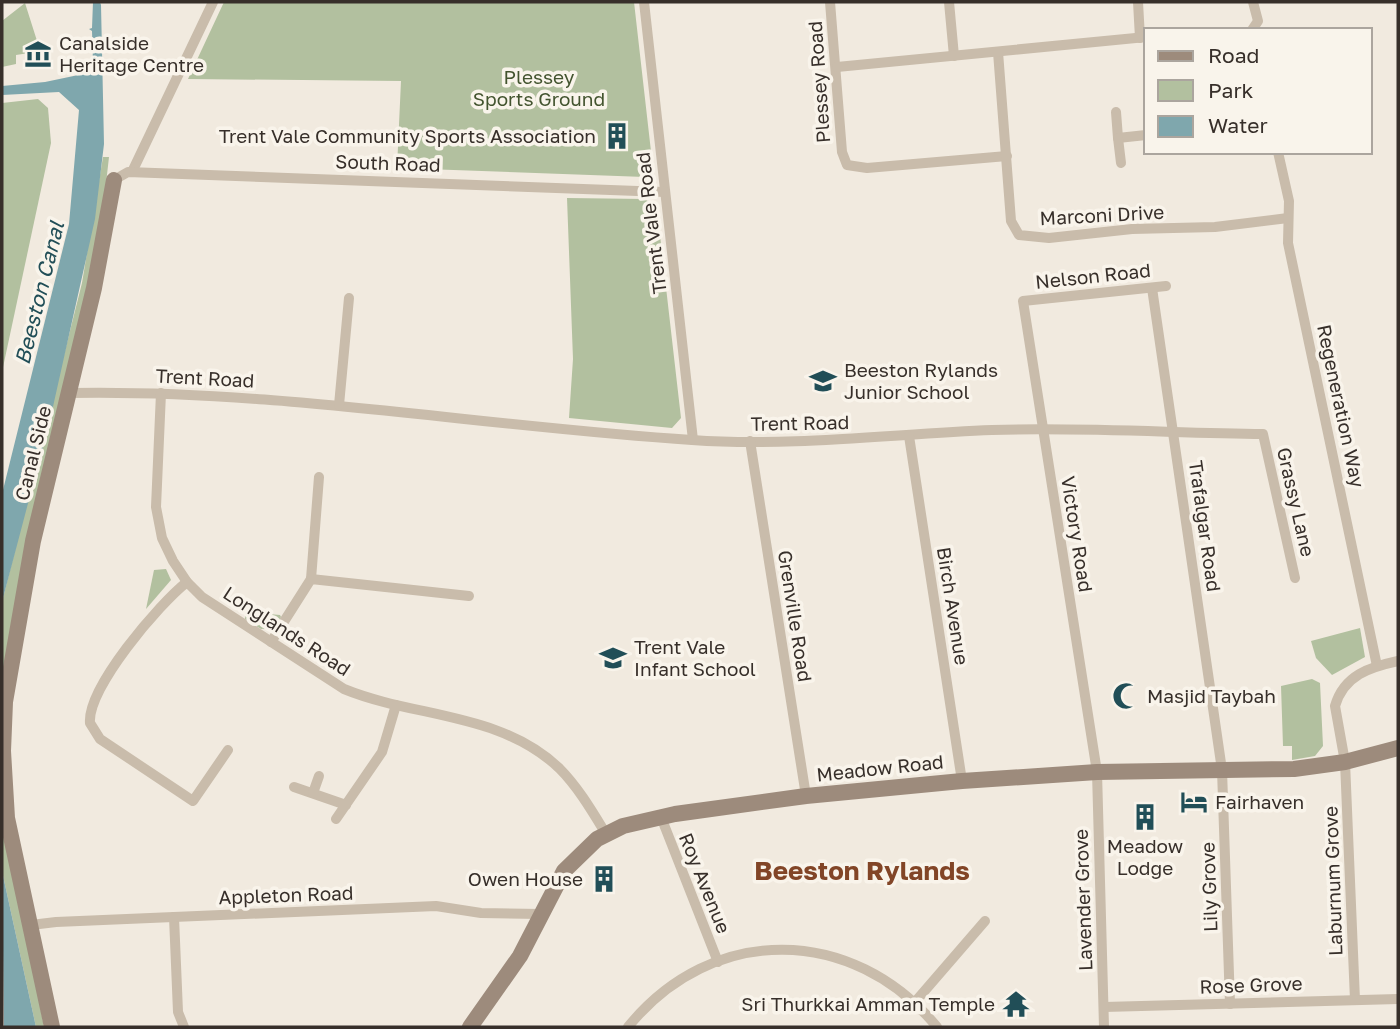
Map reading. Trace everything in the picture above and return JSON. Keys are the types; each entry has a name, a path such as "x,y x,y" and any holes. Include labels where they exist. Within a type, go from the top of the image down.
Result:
{"street":[{"path":"132,172 213,2"},
{"name":"Trent Vale Road","path":"644,2 693,440"},
{"name":"Plessey Road","path":"830,2 842,152 847,165 867,168 1007,156"},
{"path":"949,2 954,56"},
{"path":"837,67 1143,38 1138,2"},
{"path":"1253,2 1258,21 1253,28"},
{"name":"Marconi Drive","path":"998,52 1011,221 1019,235 1049,238 1132,229 1215,227 1288,218"},
{"path":"1116,112 1121,163"},
{"path":"1118,138 1144,135"},
{"name":"Regeneration Way","path":"1278,154 1289,201 1287,243 1377,666"},
{"name":"South Road","path":"114,180 122,173 132,172 665,192"},
{"name":"Canal Side","path":"52,1027 7,818 5,702 33,541 106,234 114,180"},
{"name":"Nelson Road","path":"1023,301 1166,286"},
{"name":"Trafalgar Road","path":"1152,288 1222,770"},
{"path":"339,405 349,298"},
{"name":"Victory Road","path":"1023,301 1097,772"},
{"name":"Trent Road","path":"69,393 161,393 339,405 693,440 750,441 1043,430 1263,434"},
{"name":"Longlands Road","path":"161,393 156,514 167,550 187,582 202,597 332,683 367,698 502,731 526,743 568,779 606,834"},
{"name":"Grassy Lane","path":"1263,434 1295,578"},
{"name":"Birch Avenue","path":"909,436 962,780"},
{"name":"Grenville Road","path":"750,441 806,796"},
{"path":"271,642 311,579 319,477"},
{"path":"311,579 469,596"},
{"path":"187,582 160,605 139,632 93,701 90,723 100,738 193,801 228,750"},
{"name":"Laburnum Grove","path":"1355,1000 1345,762 1335,716 1337,698 1351,679 1377,666 1398,661"},
{"path":"337,819 382,752 396,705"},
{"name":"Meadow Road","path":"470,1027 508,976 564,872 580,853 606,834 660,817 806,796 962,780 1097,772 1294,769 1345,762 1398,748"},
{"name":"Lily Grove","path":"1222,770 1230,1004"},
{"name":"Lavender Grove","path":"1097,772 1104,1027"},
{"path":"313,793 319,776"},
{"path":"294,786 346,805"},
{"name":"Roy Avenue","path":"660,817 718,962"},
{"name":"Appleton Road","path":"32,925 436,906 481,913 541,914"},
{"path":"174,917 178,1012 184,1027"},
{"path":"915,1002 985,921"},
{"path":"628,1027 650,1002 679,980 718,962 769,950 822,953 877,973 915,1002 937,1027"},
{"name":"Rose Grove","path":"1104,1007 1398,999"}],"green space":[{"name":"Plessey Sports Ground","path":"224,2 634,2 653,169 645,177 397,168 401,81 188,79"},
{"path":"25,3 38,44 28,45 29,53 16,55 16,64 2,67 2,21"},
{"path":"38,99 48,108 51,143 2,372 2,103"},
{"path":"103,157 109,157 103,210 2,685 2,602 82,283"},
{"path":"567,198 645,199 657,209 681,418 672,428 569,418 573,359"},
{"path":"166,569 171,580 146,609 154,570"},
{"path":"246,612 281,617 275,627 261,629 245,619"},
{"path":"1360,628 1365,657 1332,675 1316,658 1311,641"},
{"path":"1312,679 1320,683 1323,746 1315,756 1292,760 1292,746 1283,746 1281,686"},
{"path":"2,807 44,1027 36,1027 2,871"}],"water":[{"path":"93,2 100,2 101,5 104,144 95,219 50,420 2,602 2,494 69,224 79,110 59,92 2,95 2,86 45,82 88,73 93,63 92,31 89,29 92,28"},
{"path":"2,871 36,1027 4,1027"}],"place":[{"name":"Canalside Heritage Centre","path":"38,54"},
{"name":"Trent Vale Community Sports Association","path":"617,136"},
{"name":"Beeston Rylands Junior School","path":"823,381"},
{"name":"Trent Vale Infant School","path":"613,658"},
{"name":"Masjid Taybah","path":"1126,696"},
{"name":"Fairhaven","path":"1194,802"},
{"name":"Meadow Lodge","path":"1145,817"},
{"name":"Owen House","path":"604,879"},
{"name":"Sri Thurkkai Amman Temple","path":"1016,1004"}],"district":[{"name":"Beeston Rylands","path":"862,871"}],"water label":[{"name":"Beeston Canal","path":"40,293"}]}
